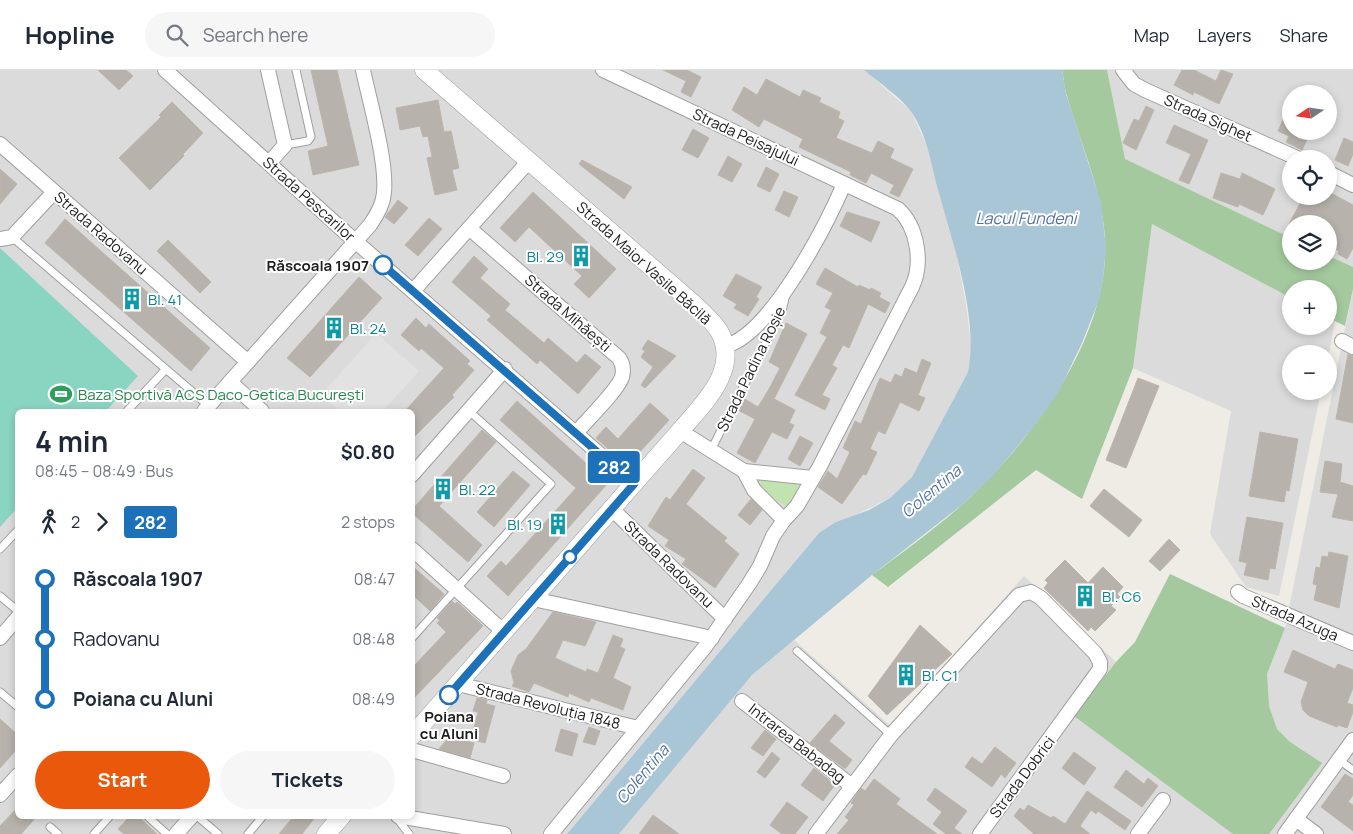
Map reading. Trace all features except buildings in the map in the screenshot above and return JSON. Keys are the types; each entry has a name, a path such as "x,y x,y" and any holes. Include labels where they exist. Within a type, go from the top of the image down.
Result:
{"street":[{"name":"Strada Pescarilor","path":"165,70 355,241 505,369 634,484"},
{"path":"268,70 285,145 270,163"},
{"path":"207,409 380,210 384,195 384,176 363,70"},
{"name":"Strada Maior Vasile Băcilă","path":"424,70 695,305 719,330 725,346"},
{"name":"Strada Peisajului","path":"551,834 712,638 760,566 767,547 784,520 797,506 813,478 916,279 918,259 912,228 907,218 889,204 844,184 626,75 603,70"},
{"name":"Strada Sighet","path":"1123,70 1134,84 1145,90 1282,151"},
{"name":"Strada Radovanu","path":"0,144 248,362"},
{"path":"413,291 528,162"},
{"path":"1337,177 1353,185"},
{"name":"Strada Padina Roșie","path":"725,346 738,343 755,329 810,256 829,221 844,184"},
{"path":"6,238 54,192"},
{"name":"Strada Mihăești","path":"469,228 619,358 622,363 624,369 621,381 576,433"},
{"path":"415,733 612,510 718,384 723,373 725,346"},
{"path":"415,472 505,369"},
{"path":"230,382 260,409"},
{"path":"680,431 744,471 759,496 784,520"},
{"path":"744,471 813,478"},
{"name":"Strada Radovanu","path":"612,510 726,618"},
{"path":"415,552 504,632"},
{"name":"Strada Dobrici","path":"888,739 1019,595 1031,592 1041,598 1096,653 1100,662 1098,674 980,834"},
{"name":"Strada Azuga","path":"1238,592 1243,596 1353,643"},
{"path":"533,599 712,638"},
{"path":"0,638 15,620"},
{"name":"Strada Revoluția 1848","path":"458,684 638,728"},
{"name":"Intrarea Babadag","path":"742,701 852,786"},
{"path":"816,834 888,739"},
{"path":"1285,834 1353,740"},
{"path":"415,751 503,776"},
{"path":"0,795 15,779"},
{"path":"1138,834 1163,800"},
{"path":"176,834 189,819"},
{"path":"326,834 339,819"},
{"path":"415,819 504,834"},
{"path":"1296,819 1316,834"}],"lane":[{"path":"285,145 308,141 311,137 296,70"},
{"path":"6,238 166,369 207,409"},
{"name":"Strada Padina Roșie","path":"711,450 782,312 786,287"},
{"path":"129,409 166,369"},
{"path":"415,635 551,484 469,411"},
{"path":"0,549 15,533"},
{"path":"0,596 15,608"},
{"path":"797,652 888,739"},
{"path":"0,692 15,704"},
{"path":"1339,760 1353,770"},
{"path":"94,834 107,819"},
{"path":"150,819 167,834"},
{"path":"200,819 218,834"},
{"path":"248,834 260,819"},
{"path":"399,819 409,834"},
{"path":"50,827 58,834"}],"shaded area":[{"path":"0,70 864,70 911,111 926,144 955,246 966,304 972,353 968,372 912,477 890,498 819,533 567,834 0,834"},
{"path":"1107,70 1353,70 1353,267 1337,260 1337,215 1282,215 1282,234 1124,159"},
{"path":"1152,224 1282,293 1282,335 1332,335 1331,345 1282,345 1282,400 1319,400 1279,596 1246,587 1210,534 1231,411 1133,368"},
{"path":"1353,289 1353,834 618,834 726,703 752,675 794,640 893,728 972,634 1024,576 1116,662 1135,642 1170,574 1285,628 1331,400 1337,400 1337,369"},
{"path":"376,333 419,371 385,409 338,409 321,395"}],"green space":[{"path":"1062,70 1107,70 1125,159 1282,234 1282,270 1337,270 1337,260 1353,267 1353,289 1345,326 1337,322 1337,280 1282,280 1282,293 1152,224 1133,368 1082,499 1036,470 888,587 872,575 964,503 1016,449 1062,384 1081,348 1095,312 1103,275 1105,238 1103,219 1095,183 1066,93"},
{"name":"Baza Sportivă ACS Daco-Getica București","path":"0,248 138,376 108,409 15,409 15,510 0,527"},
{"path":"763,480 800,484 789,508 761,490 759,482"},
{"path":"1170,574 1285,628 1267,674 1269,706 1277,729 1290,742 1322,763 1269,834 1233,834 1074,716 1116,662 1135,642"}],"water":[{"name":"Lacul Fundeni","path":"864,70 1062,70 1066,94 1101,202 1106,249 1099,300 1082,343 1059,391 1036,424 992,477 963,504 872,575 752,675 619,834 567,834 819,533 836,522 869,510 890,498 912,477 968,372 970,329 963,282 922,132 907,107"}],"bus line":[{"name":"282","path":"383,265 505,369 634,484 449,695"}],"place":[{"name":"Bl. 29","path":"581,256"},
{"name":"Răscoala 1907","path":"383,265"},
{"name":"Bl. 41","path":"132,299"},
{"name":"Bl. 24","path":"334,328"},
{"name":"Baza Sportivă ACS Daco-Getica București","path":"61,394"},
{"name":"Bl. 22","path":"443,489"},
{"name":"Bl. 19","path":"558,524"},
{"name":"Bl. C6","path":"1085,596"},
{"name":"Bl. C1","path":"906,675"},
{"name":"Poiana cu Aluni","path":"449,695"}],"water label":[{"name":"Colentina","path":"931,491"},
{"name":"Colentina","path":"642,774"}]}
